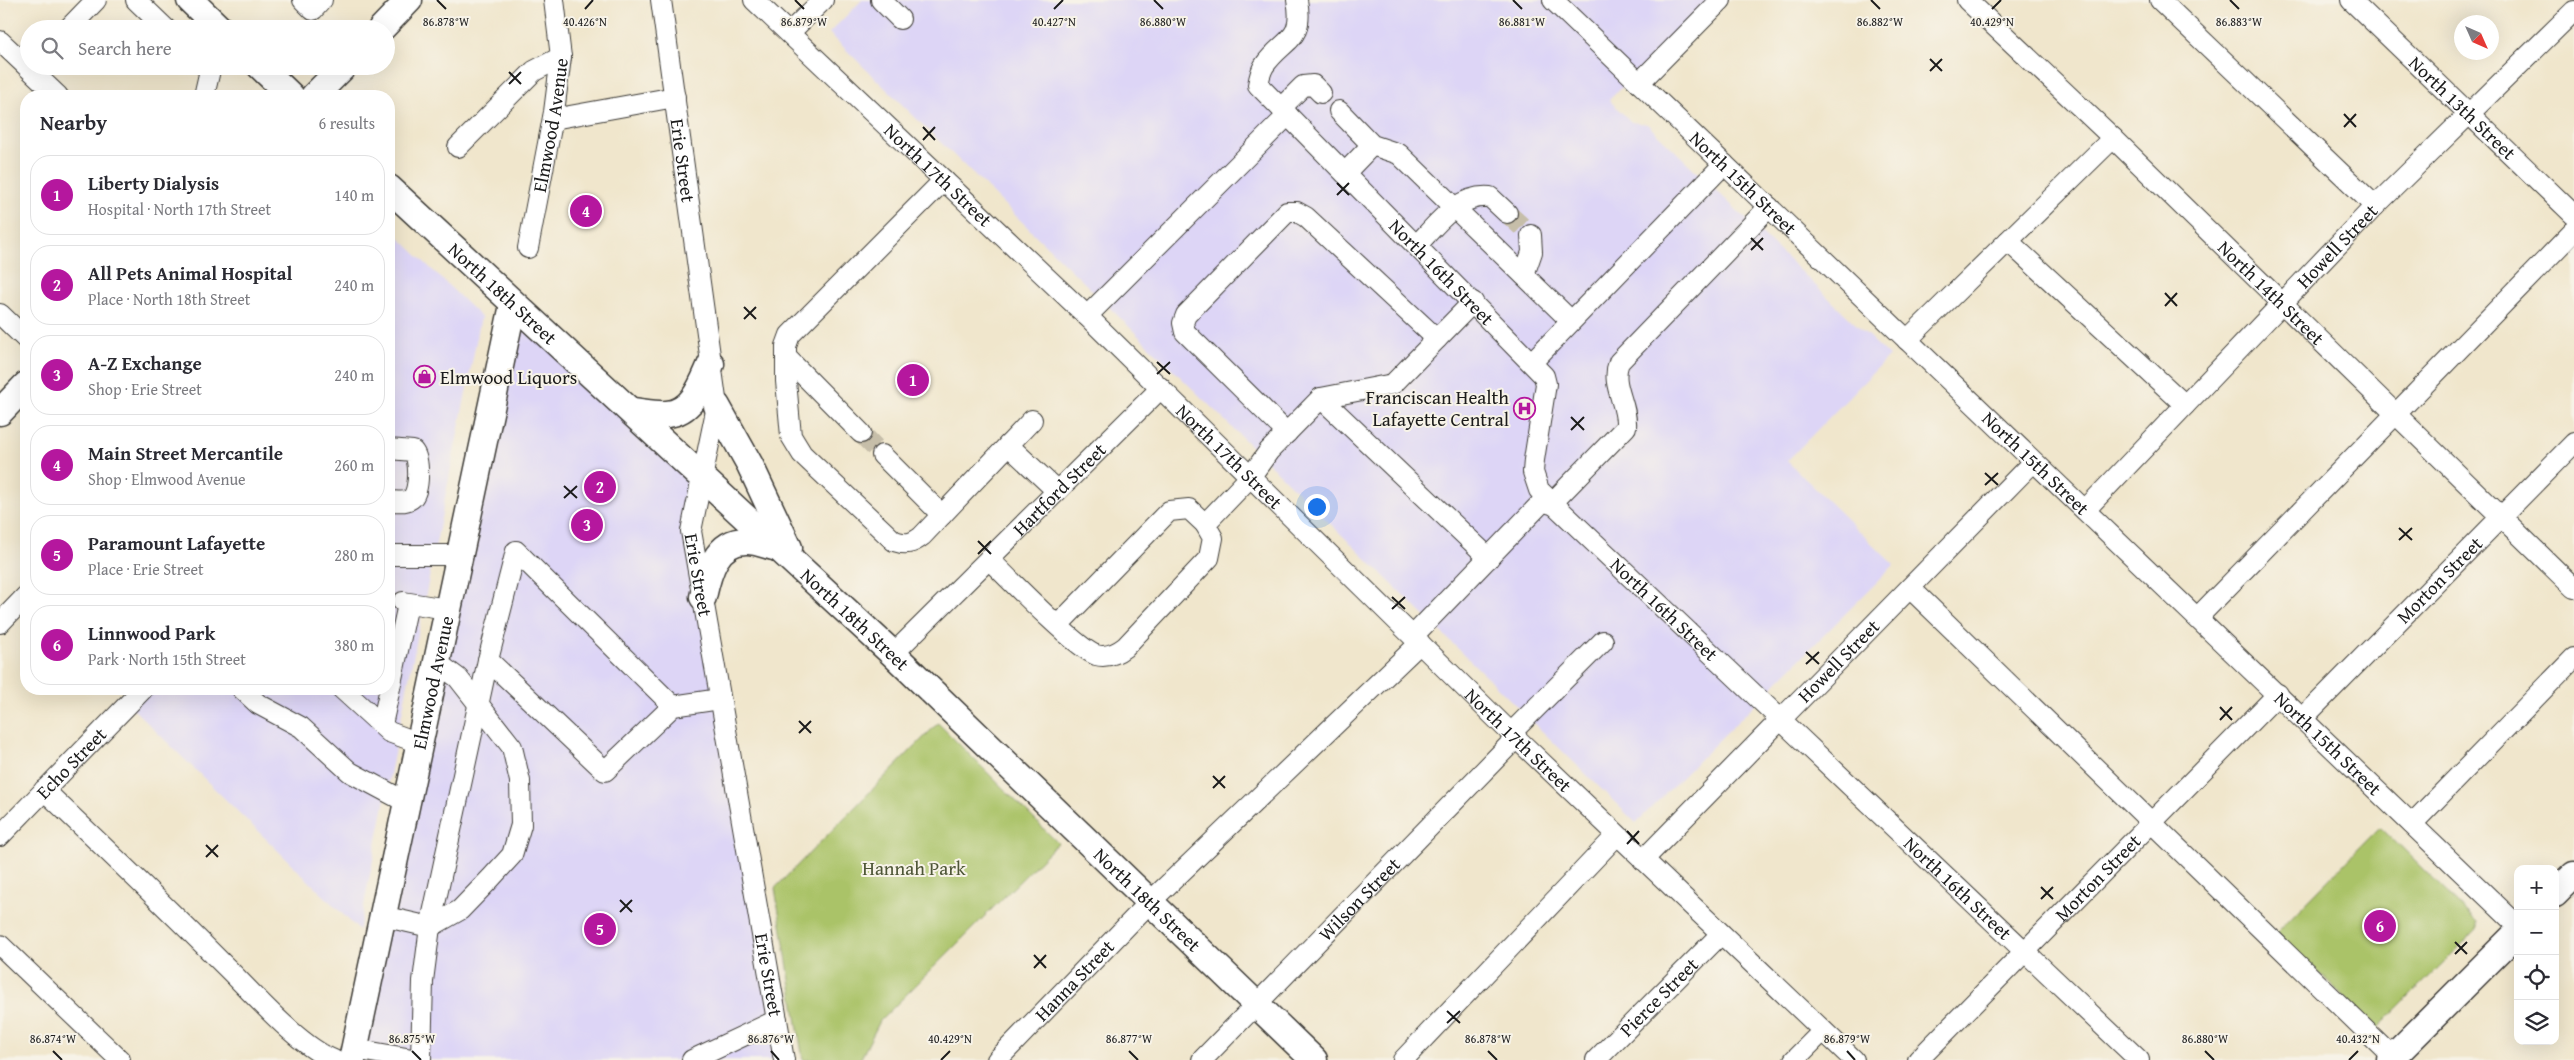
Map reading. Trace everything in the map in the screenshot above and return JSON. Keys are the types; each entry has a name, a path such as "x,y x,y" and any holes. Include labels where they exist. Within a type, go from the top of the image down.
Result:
{"main road":[{"path":"190,0 211,20"},
{"path":"389,20 409,0"},
{"path":"269,75 285,90"},
{"path":"320,90 335,75"},
{"name":"North 18th Street","path":"395,194 513,305 632,411 893,654 1314,1060"},
{"name":"Elmwood Avenue","path":"347,1056 382,916 446,609 513,305"},
{"path":"632,411 668,414 686,406 696,397 711,364"},
{"path":"0,412 20,391"},
{"path":"717,406 750,465 798,566"},
{"path":"703,597 709,568 717,556 730,546 746,541 778,548"},
{"path":"2391,1058 2514,936"}],"street":[{"path":"77,20 96,0"},
{"path":"136,0 157,20"},
{"name":"Elmwood Avenue","path":"528,248 553,119 561,57 554,0"},
{"name":"Erie Street","path":"661,0 717,406 691,531 784,1060"},
{"name":"North 17th Street","path":"754,0 790,32 1087,316 1513,736 1854,1060"},
{"path":"790,32 823,0"},
{"path":"881,0 900,19"},
{"name":"North 16th Street","path":"1297,0 1300,14 1296,34 1263,67 1258,85 1544,376 1546,384 1533,472 1539,490 2026,950 2139,1060"},
{"name":"North 15th Street","path":"1553,0 2033,462 2304,718 2514,922"},
{"path":"1639,83 1721,0"},
{"name":"North 14th Street","path":"1967,0 2113,138 2574,588"},
{"path":"2160,0 2375,206"},
{"name":"North 13th Street","path":"2359,3 2468,113 2574,215"},
{"name":"Howell Street","path":"2085,510 2375,206 2574,11"},
{"path":"0,41 20,58"},
{"path":"458,147 534,71 561,57"},
{"path":"38,75 52,90"},
{"path":"205,90 209,75"},
{"path":"1087,316 1284,111 1303,86 1313,85 1321,93"},
{"path":"553,119 675,97"},
{"path":"1340,111 1372,144 1399,154 1571,320"},
{"path":"1907,340 2113,138"},
{"path":"1345,173 1372,144"},
{"path":"1532,362 1724,164"},
{"path":"944,180 790,335 786,357 786,381 791,436 802,454 894,541 905,544 915,542 1032,420"},
{"path":"1416,245 1454,208 1468,199 1490,197 1507,213"},
{"name":"Hanna Street","path":"997,1060 1151,901 1417,640 1489,558 1626,428 1627,416 1616,382 1615,372 1619,362 1769,207"},
{"path":"1286,433 1185,332 1183,324 1186,315 1287,212 1298,212 1306,216 1437,339"},
{"path":"2198,617 2574,231"},
{"path":"1524,275 1532,252 1531,235"},
{"path":"2008,241 2185,405"},
{"path":"1205,524 1251,476 1269,451 1321,398 1393,384 1473,302"},
{"path":"0,314 20,333"},
{"path":"786,357 861,433"},
{"name":"Hartford Street","path":"893,654 1161,388"},
{"path":"1321,398 1489,558"},
{"name":"Morton Street","path":"2304,718 2500,516 2574,443"},
{"path":"1008,445 1057,491"},
{"path":"395,450 413,451 419,463 416,492 412,498 405,501 395,501"},
{"path":"882,455 942,515"},
{"name":"Howell Street","path":"1643,860 2033,462"},
{"path":"989,559 1058,624 1088,651 1106,656 1115,654 1124,647 1209,558 1213,538 1205,524 1189,509 1169,511 1058,624"},
{"path":"44,790 262,1002 322,1056 420,1060 422,981 430,928 488,660 516,551 673,706"},
{"path":"395,555 458,555"},
{"path":"1910,588 2391,1058"},
{"path":"0,623 20,602"},
{"path":"395,656 405,603 446,609"},
{"name":"Wilson Street","path":"1202,1060 1603,641"},
{"path":"2412,824 2574,658"},
{"path":"488,660 605,771 673,706 720,699"},
{"path":"382,916 430,928 460,910 512,855 521,825 520,781 512,747 478,706 458,678 436,662"},
{"name":"Morton Street","path":"1918,1060 2278,694"},
{"name":"Echo Street","path":"0,836 137,695"},
{"path":"248,695 258,704 301,727 350,772 406,802"},
{"path":"349,695 389,732 418,743"},
{"path":"382,725 388,695"},
{"path":"1403,1060 1617,835"},
{"name":"Pierce Street","path":"1596,1060 1721,934"},
{"path":"0,945 120,1060"},
{"path":"692,1060 777,1020"},
{"path":"1794,1060 1824,1031"}],"shaded area":[{"name":"Franciscan Health Lafayette Central","path":"862,0 1710,0 1609,100 1631,122 1647,124 1889,356 1787,461 1894,565 1636,823 829,33"},
{"path":"395,234 481,317 359,930 123,699 127,695 395,695"},
{"path":"513,305 703,477 691,531 784,1060 352,1060"}],"green space":[{"name":"Hannah Park","path":"938,723 1058,843 880,1021 860,1060 803,1060 775,888"},
{"path":"2380,827 2477,922 2477,929 2377,1029 2276,933"}],"tunnel":[{"path":"1507,213 1531,235"},
{"path":"861,433 882,455"}],"place":[{"name":"Main Street Mercantile","path":"586,211"},
{"name":"Elmwood Liquors","path":"424,377"},
{"name":"Liberty Dialysis","path":"913,380"},
{"name":"Franciscan Health Lafayette Central","path":"1525,408"},
{"name":"All Pets Animal Hospital","path":"600,487"},
{"name":"A-Z Exchange","path":"587,525"},
{"name":"Linnwood Park","path":"2380,926"},
{"name":"Paramount Lafayette","path":"600,929"}]}
